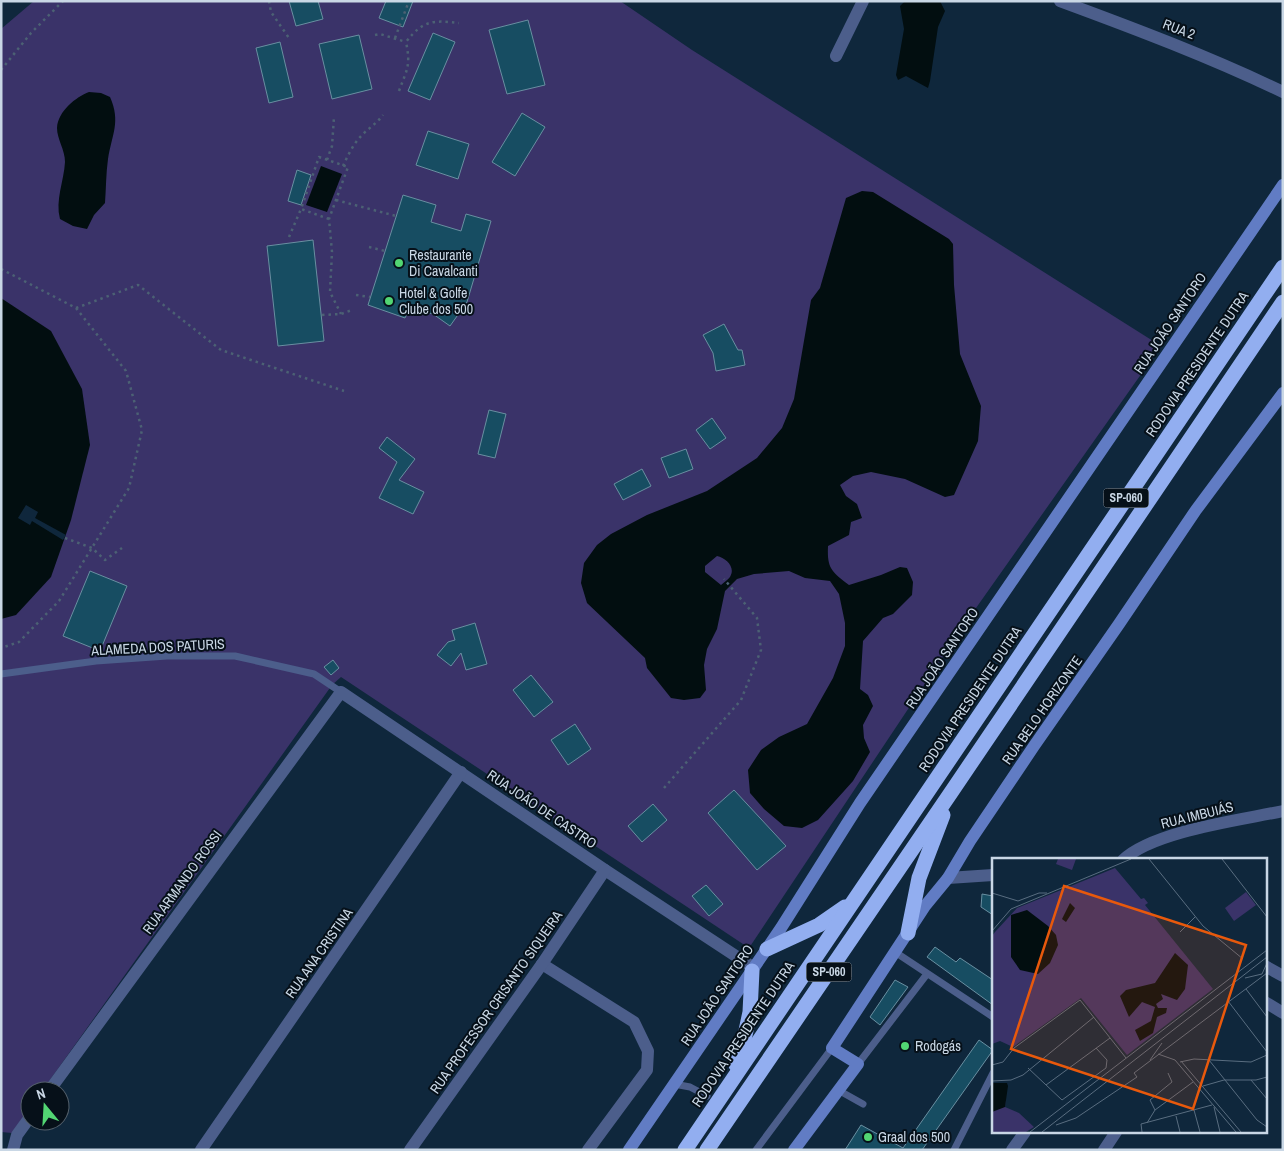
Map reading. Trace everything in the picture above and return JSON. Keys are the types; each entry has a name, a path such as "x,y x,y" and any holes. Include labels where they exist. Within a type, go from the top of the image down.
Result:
{"highway":[{"name":"RODOVIA PRESIDENTE DUTRA","path":"685,1150 1283,267"},
{"name":"SP-060","path":"707,1150 1283,302"},
{"path":"908,933 919,878 950,794"},
{"path":"767,949 819,925 854,900"},
{"path":"731,1081 744,1040 750,1012 753,969"}],"street":[{"path":"836,56 863,1"},
{"name":"RUA 2","path":"1060,1 1172,42 1236,69 1283,92"},
{"name":"RUA JOÃO SANTORO","path":"629,1150 767,949 866,795 1283,185"},
{"name":"RUA BELO HORIZONTE","path":"832,1048 925,906 948,878 970,841 1034,746 1196,510 1282,394"},
{"name":"RUA JOÃO DE CASTRO","path":"341,692 753,969"},
{"name":"RUA ARMANDO ROSSI","path":"56,1081 341,692"},
{"name":"RUA ANA CRISTINA","path":"202,1150 461,772"},
{"name":"RUA IMBUIÁS","path":"1125,858 1130,853 1152,843 1184,832 1282,812"},
{"name":"RUA PROFESSOR CRISANTO SIQUEIRA","path":"410,1150 542,964 605,870"},
{"path":"948,878 992,874"},
{"path":"542,964 634,1022 648,1051 647,1070 588,1150"},
{"path":"1266,967 1283,976"},
{"path":"1266,1003 1283,1013"},
{"path":"794,1150 858,1064 832,1048"},
{"path":"13,1150 20,1131"},
{"path":"1012,1150 1024,1134"},
{"path":"1104,1150 1115,1134"}],"lane":[{"name":"ALAMEDA DOS PATURIS","path":"1,674 96,661 167,656 235,656 314,674"},
{"name":"RUA JOÃO DE CASTRO","path":"314,674 341,692"},
{"path":"895,952 992,1016"},
{"path":"858,1064 927,974"},
{"path":"756,1150 832,1048"},
{"path":"954,1150 992,1075"},
{"path":"674,1084 690,1087 707,1096"},
{"path":"838,1090 863,1104"},
{"path":"760,1135 761,1143"}],"path":[{"path":"1,70 31,33 64,1"},
{"path":"269,1 271,12 289,38"},
{"path":"395,38 409,1"},
{"path":"400,90 408,73 406,42 412,34 426,23 438,20 459,23"},
{"path":"375,34 406,42"},
{"path":"343,166 362,135 383,115"},
{"path":"327,160 332,146 334,117"},
{"path":"289,237 319,158 348,167 329,219 332,252 329,274 330,292 342,314"},
{"path":"336,200 396,216"},
{"path":"301,209 329,219"},
{"path":"369,247 385,251"},
{"path":"1,269 76,308 126,371 142,430 129,488 59,601 19,642 1,648"},
{"path":"76,308 138,284 221,350 344,391"},
{"path":"356,295 370,298"},
{"path":"463,308 472,311"},
{"path":"322,315 342,314 352,310"},
{"path":"64,538 92,548 105,560 122,548"},
{"path":"664,788 741,700 761,650 757,618 724,579"}],"shaded area":[{"path":"34,1 620,1 692,50 1161,346 964,625 749,948 341,677 332,685 49,1081 20,1081 20,1121 12,1133 1,1132 1,29"},
{"path":"905,1 940,1 945,11 938,27 928,88 906,76 898,80 896,75 904,29 900,6"},
{"path":"89,92 101,93 110,97 115,121 106,175 105,203 94,215 87,229 73,226 60,219 59,198 65,162 57,128 58,122 68,105"},
{"path":"321,166 342,174 327,212 306,205"},
{"path":"862,191 873,192 949,239 953,244 954,285 960,354 981,406 978,441 954,495 945,497 905,479 871,472 853,476 840,485 846,496 857,504 862,518 851,522 849,535 828,546 828,559 831,568 849,585 900,567 907,568 913,582 912,595 893,614 883,618 863,641 860,689 868,695 873,706 863,725 864,738 870,752 853,781 818,820 802,828 784,826 764,809 750,793 748,770 761,750 779,737 807,724 833,678 845,646 845,623 839,594 830,581 805,578 789,571 754,574 737,579 725,591 717,629 707,649 704,665 706,690 700,698 684,700 671,698 647,668 645,658 587,603 581,583 584,563 597,545 611,534 647,515 707,491 757,458 782,428 794,399 811,300 820,288 846,198","holes":["717,556 727,561 732,570 730,577 721,585 705,572 705,566"]},
{"path":"1,298 51,331 82,389 90,445 71,520 51,577 16,615 1,619"}],"pier":[{"path":"26,505 38,512 35,518 66,535 63,540 32,521 30,525 18,518"}],"building":[{"path":"289,1 318,1 323,19 296,26"},
{"path":"386,1 413,1 403,27 379,18"},
{"path":"528,20 545,85 507,94 489,30"},
{"path":"433,33 455,42 430,100 408,91"},
{"path":"359,35 372,89 332,99 319,44"},
{"path":"280,42 293,97 269,103 256,48"},
{"path":"522,113 545,127 515,176 492,162"},
{"path":"428,131 469,144 458,179 416,165"},
{"path":"297,170 311,175 301,205 288,201"},
{"path":"403,195 436,205 431,222 461,231 466,214 491,221 467,302 450,326 433,314 410,308 405,318 368,305"},
{"path":"313,240 324,341 278,346 267,246"},
{"path":"724,324 738,350 742,350 745,365 716,371 713,353 703,335"},
{"path":"489,410 506,414 495,458 478,454"},
{"path":"712,418 726,438 710,449 696,430"},
{"path":"387,437 415,459 399,480 424,492 413,514 379,498 397,462 379,448"},
{"path":"686,449 693,469 669,478 661,458"},
{"path":"642,469 651,486 623,500 614,484"},
{"path":"90,571 127,586 100,651 63,636"},
{"path":"475,623 487,664 466,670 461,653 451,666 437,655 448,642 455,640 452,630"},
{"path":"333,660 339,668 331,675 324,667"},
{"path":"531,675 553,702 534,717 513,690"},
{"path":"575,724 591,749 568,765 551,740"},
{"path":"734,790 786,846 757,870 708,813"},
{"path":"653,804 667,820 642,842 628,826"},
{"path":"706,885 723,904 709,916 692,896"},
{"path":"982,894 992,896 992,914 981,907"},
{"path":"935,947 956,962 960,958 992,979 992,1004 927,957"},
{"path":"895,980 908,987 880,1025 870,1017"},
{"path":"979,1040 992,1049 922,1150 845,1150 861,1125 903,1148"}],"place":[{"name":"Restaurante Di Cavalcanti","path":"399,263"},
{"name":"Hotel & Golfe Clube dos 500","path":"389,301"},
{"name":"Rodogás","path":"905,1046"},
{"name":"Graal dos 500","path":"868,1137"}]}
